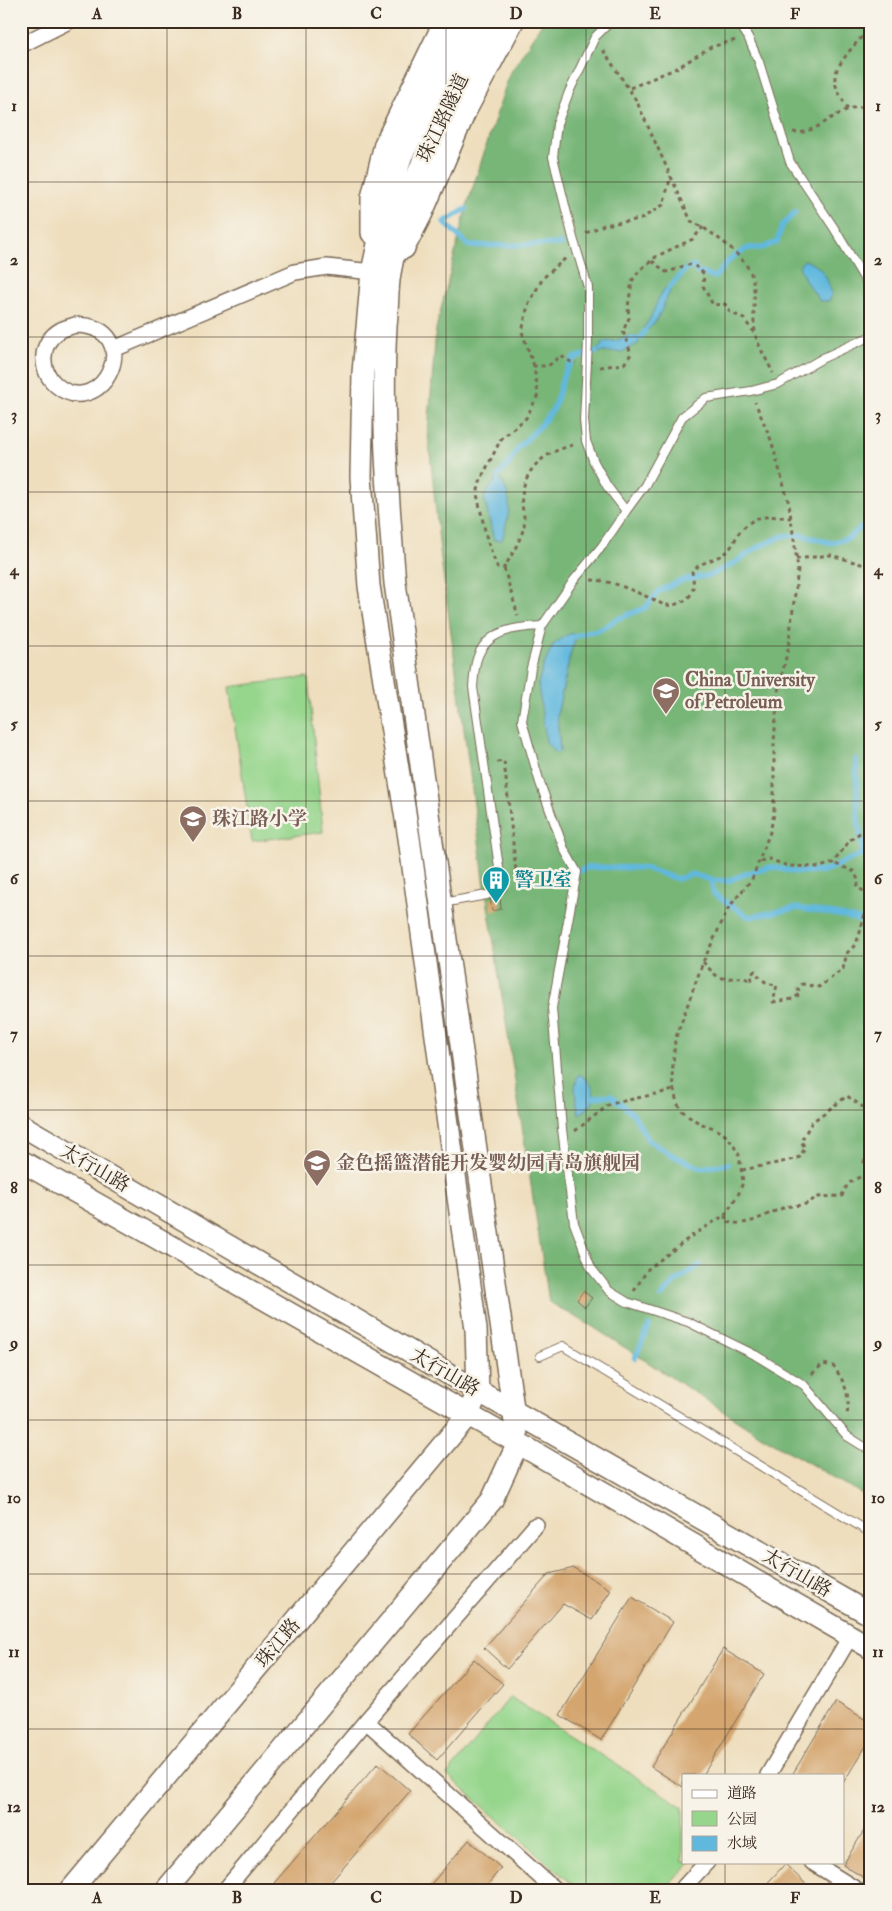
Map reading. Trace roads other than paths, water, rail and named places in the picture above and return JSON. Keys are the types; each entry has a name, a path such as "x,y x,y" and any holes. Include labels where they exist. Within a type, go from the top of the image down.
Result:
{"main road":[{"path":"166,1890 492,1500 518,1443 395,583 386,458 381,273 372,198 385,144 445,21"},
{"name":"珠江路隧道","path":"394,215 401,157 467,21"},
{"name":"珠江路隧道","path":"394,215 490,21"},
{"path":"381,273 422,213 465,112 513,21"},
{"path":"394,215 381,273 364,373 362,478 369,586 409,838 455,1169 476,1329 478,1391"},
{"name":"太行山路","path":"21,1126 478,1391 871,1615"},
{"name":"太行山路","path":"21,1162 518,1443 871,1648"},
{"name":"珠江路","path":"72,1890 468,1415 478,1391"}],"street":[{"path":"21,45 69,21"},
{"path":"114,349 295,272 326,267 381,273"},
{"path":"75,325 89,325 100,330 108,338 114,349 114,364 103,384 92,391 81,394 71,393 59,387 49,378 44,365 43,352 50,340 60,330 75,325"},
{"path":"225,1890 366,1722 536,1525"},
{"path":"769,1774 850,1637"},
{"path":"366,1722 555,1890"},
{"path":"681,1890 705,1864"},
{"path":"815,1864 857,1890"}],"lane":[{"path":"611,21 595,37 568,92 557,124 553,157 573,238 588,287 588,342 584,420 586,441 594,462 607,486 626,511"},
{"path":"738,21 748,37 759,62 790,162 834,228 871,290"},
{"path":"871,336 823,358 778,384 751,391 706,398 682,417 645,485 542,626 531,668 522,721 544,793 564,849 576,872 552,1008 563,1141 574,1223 591,1268 609,1291 627,1302 688,1322 755,1355 794,1379 804,1386 846,1436 871,1451"},
{"path":"441,903 487,895 502,888 472,687 476,661 480,650 489,640 504,630 521,626 542,626"},
{"path":"540,1356 563,1346 871,1533"}],"water":[{"path":"804,260 823,272 832,294 829,301 820,301 806,282 799,266"},
{"path":"665,288 669,288 670,292 654,323 645,331 644,327"},
{"path":"632,335 640,338 638,344 621,352 596,352 604,342 615,341"},
{"path":"498,476 507,492 509,507 502,540 494,540 484,497"},
{"path":"573,633 575,641 571,651 557,715 560,751 555,753 546,742 538,684 553,645 565,636"},
{"path":"579,1074 590,1084 593,1098 589,1107 579,1114 575,1089"}],"waterway":[{"path":"466,209 444,222 469,246 562,244"},
{"path":"669,288 686,269 694,266 697,272 715,277 730,259 748,248 762,248 777,242 782,226 795,212"},
{"path":"640,338 645,331"},
{"path":"498,476 508,465 518,448 539,427 554,408 564,374 574,358 596,352"},
{"path":"574,637 586,632 600,630 617,619 645,608 659,591 683,580 711,575 733,564 758,547 783,536 802,535 831,543 849,538 859,529 871,524"},
{"path":"856,759 858,818 863,853"},
{"path":"711,880 728,881 771,867 797,872 824,871 871,850"},
{"path":"577,872 589,867 644,868 678,879 692,874 711,880 714,894 749,917 796,908 834,914 871,923"},
{"path":"594,1097 611,1095 634,1115 648,1140 672,1155 701,1168 728,1164"},
{"path":"661,1297 674,1283 700,1265"},
{"path":"635,1358 649,1326"}],"place":[{"name":"China University of Petroleum","path":"666,715"},
{"name":"珠江路小学","path":"193,843"},
{"name":"警卫室","path":"496,904"},
{"name":"金色摇篮潜能开发婴幼园青岛旗舰园","path":"317,1187"}]}
